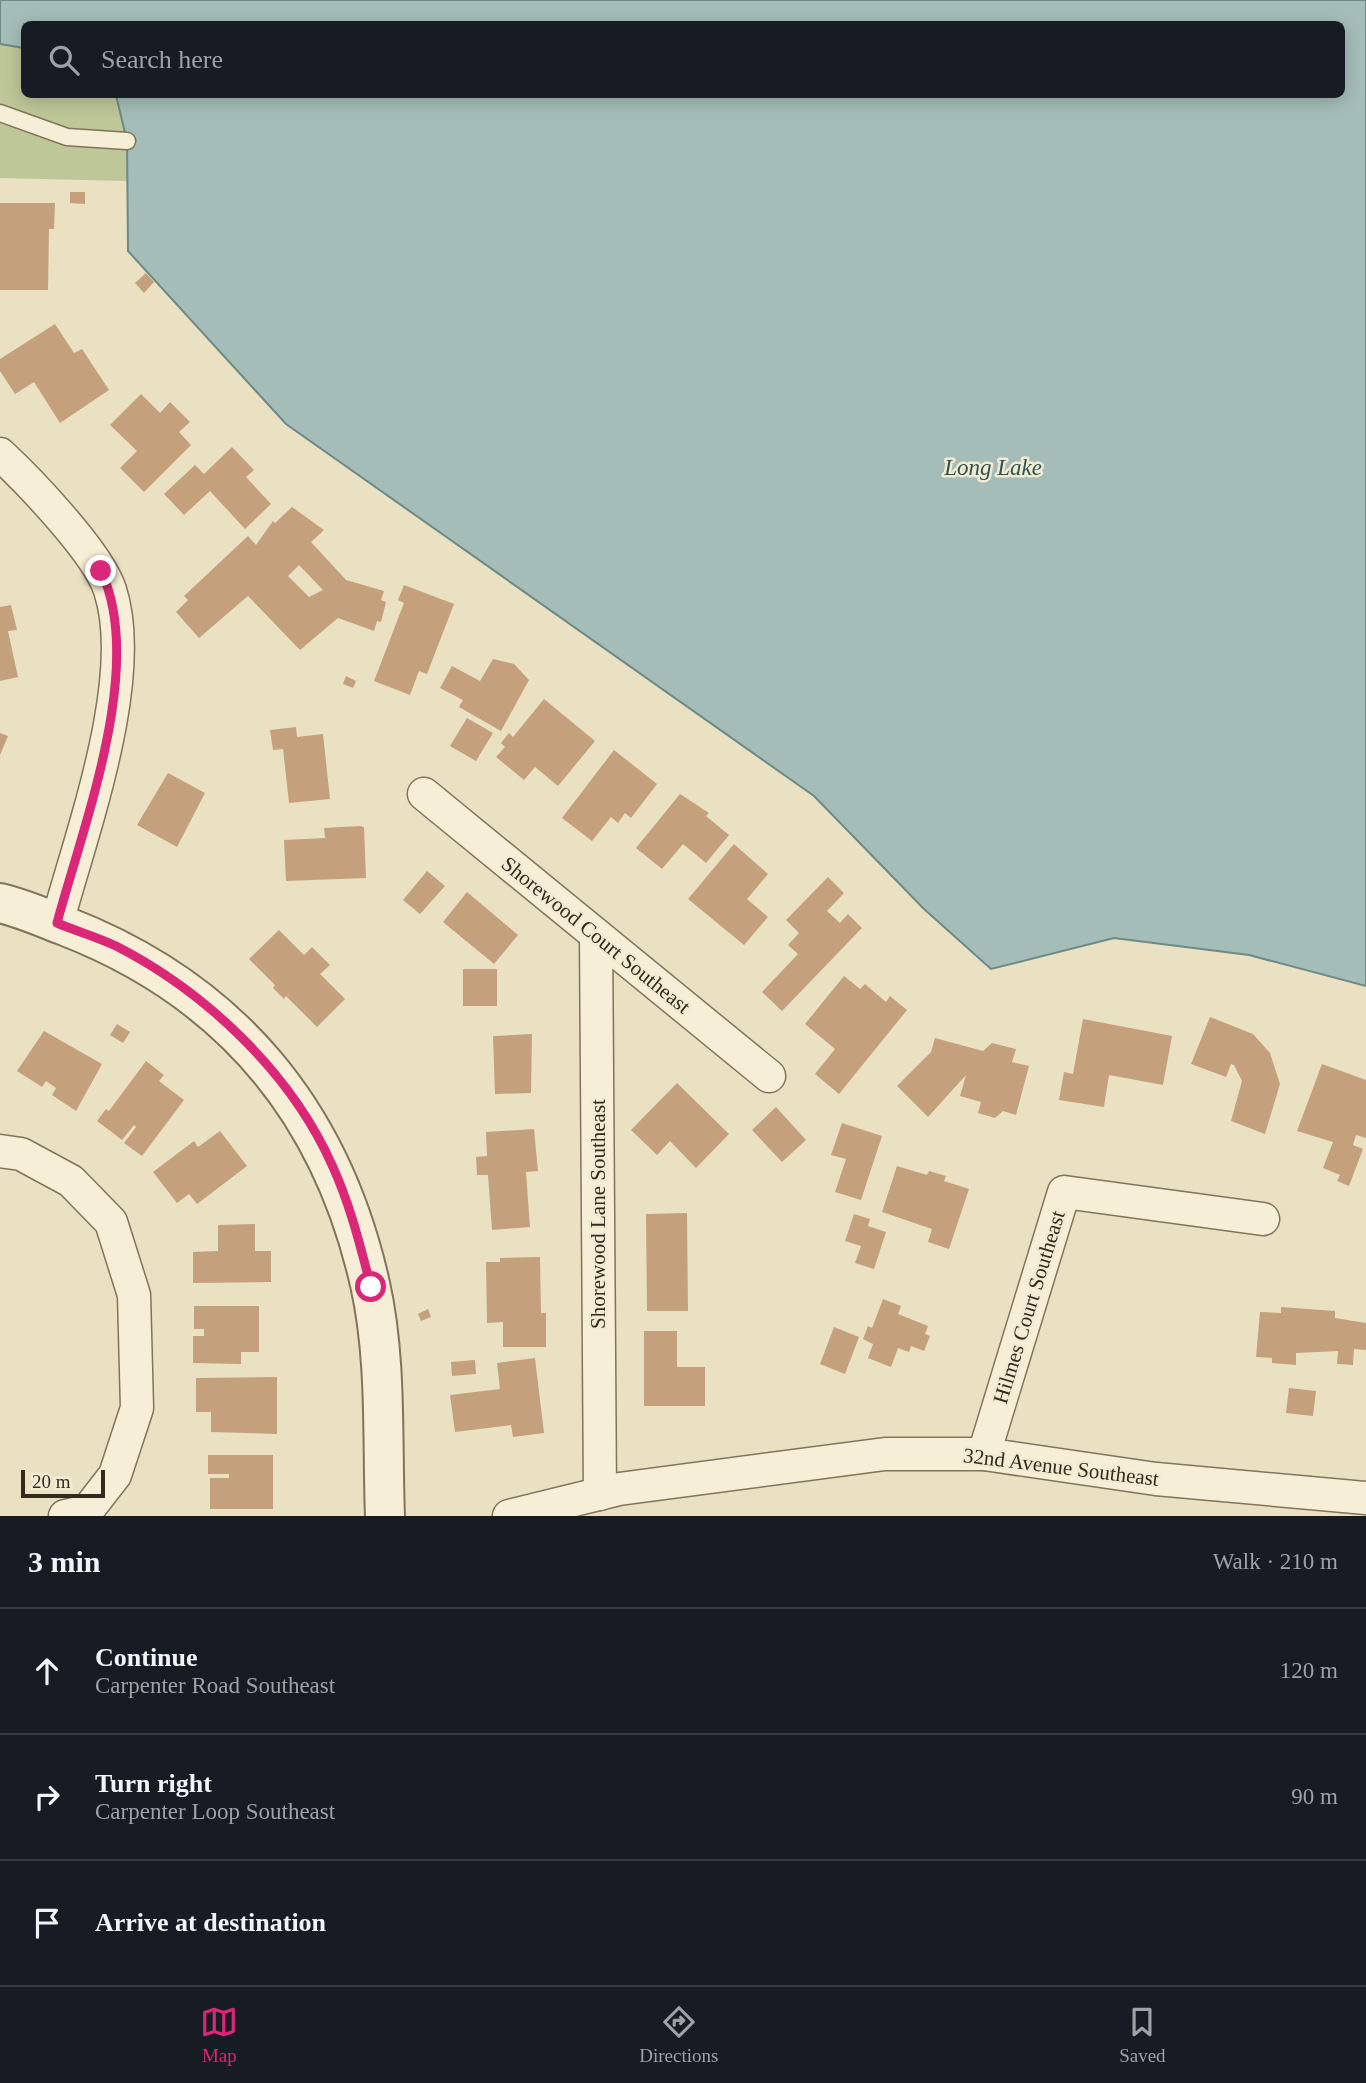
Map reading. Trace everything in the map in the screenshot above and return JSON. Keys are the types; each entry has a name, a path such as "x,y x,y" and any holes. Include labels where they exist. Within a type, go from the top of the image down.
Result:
{"street":[{"path":"0,454 27,480 101,571 110,590 116,628 118,663 110,724 57,923"},
{"name":"Shorewood Court Southeast","path":"424,794 769,1076"},
{"path":"0,903 116,946 167,977 216,1015 261,1059 301,1109 332,1164 355,1224 371,1287 379,1352 385,1516"},
{"name":"Shorewood Lane Southeast","path":"596,935 600,1493"},
{"path":"0,1151 20,1154 71,1181 111,1222 134,1295 137,1408 115,1475 87,1511 65,1516"},
{"name":"Hilmes Court Southeast","path":"984,1454 1064,1192 1263,1219"},
{"name":"32nd Avenue Southeast","path":"509,1516 600,1493 885,1454 984,1454 1156,1479 1366,1498"}],"lane":[{"path":"0,113 67,136 127,141"}],"green space":[{"path":"0,44 21,48 21,98 117,98 127,141 127,181 0,178"}],"water":[{"name":"Long Lake","path":"0,0 1366,0 1366,986 1249,955 1114,938 991,969 924,909 814,796 286,424 128,251 127,141 117,98 1345,98 1345,21 21,21 21,48 0,44"}],"building":[{"path":"70,192 85,192 85,204 70,203"},
{"path":"0,203 55,203 54,229 49,229 48,290 0,290"},
{"path":"146,273 154,282 144,293 135,283"},
{"path":"55,324 74,353 82,349 109,390 60,423 34,382 15,394 0,371 0,359"},
{"path":"141,394 160,413 170,402 190,422 179,432 191,445 144,492 120,468 137,451 110,425"},
{"path":"232,447 254,470 246,477 271,504 245,529 210,491 184,515 164,494 195,465 204,474"},
{"path":"292,507 324,530 311,542 346,580 384,591 381,600 386,602 381,622 377,621 374,631 338,618 300,650 248,596 199,638 176,612 188,600 184,596 248,536 256,545 273,521 275,523","holes":["299,565 323,590 309,597 288,576"]},
{"path":"404,585 454,604 427,674 419,671 410,695 374,681 404,603 398,600"},
{"path":"11,605 17,630 8,631 18,677 0,681 0,607"},
{"path":"493,659 514,664 529,680 501,731 459,707 463,700 440,688 452,666 480,681"},
{"path":"346,676 356,681 353,688 343,684"},
{"path":"544,699 595,741 558,786 535,767 524,780 496,757 505,747 501,743 509,733 513,737"},
{"path":"467,718 493,733 476,761 450,746"},
{"path":"296,727 297,737 323,734 330,799 289,803 283,749 273,750 270,730"},
{"path":"0,733 8,736 0,755"},
{"path":"614,750 657,784 631,818 625,813 618,823 611,817 592,841 562,818"},
{"path":"168,773 205,793 177,847 137,825"},
{"path":"680,794 709,813 706,816 729,835 706,863 683,844 662,869 636,848"},
{"path":"364,827 366,878 286,881 284,840 325,838 324,828"},
{"path":"734,844 768,874 747,899 768,917 744,945 688,899"},
{"path":"427,871 445,886 420,914 403,900"},
{"path":"828,877 844,893 827,911 840,923 848,914 862,928 782,1011 762,992 798,954 788,945 799,933 786,920"},
{"path":"467,892 518,935 494,964 443,922"},
{"path":"279,930 304,955 312,947 330,965 320,974 345,999 317,1027 286,996 284,999 273,988 275,985 249,959"},
{"path":"463,969 497,969 497,1006 463,1006"},
{"path":"844,976 860,989 865,984 886,1002 890,996 907,1010 839,1094 815,1074 835,1049 805,1024"},
{"path":"1210,1017 1253,1034 1270,1053 1280,1084 1265,1134 1231,1121 1242,1081 1234,1065 1231,1064 1226,1077 1191,1064"},
{"path":"1083,1019 1172,1036 1163,1085 1109,1075 1104,1107 1059,1100 1064,1072 1073,1074"},
{"path":"117,1024 130,1032 123,1043 110,1035"},
{"path":"44,1031 102,1064 76,1111 52,1095 56,1088 46,1081 42,1087 17,1071"},
{"path":"532,1034 531,1093 495,1094 493,1036"},
{"path":"935,1038 983,1051 992,1043 1016,1049 1012,1062 1029,1066 1016,1115 1003,1111 995,1118 978,1113 981,1102 960,1096 966,1075 928,1117 897,1086 931,1052"},
{"path":"146,1061 164,1075 159,1081 184,1100 142,1156 124,1143 136,1127 134,1125 122,1140 97,1121 106,1109 109,1111"},
{"path":"1322,1064 1366,1080 1366,1138 1356,1135 1353,1145 1363,1149 1349,1186 1337,1181 1340,1175 1323,1168 1333,1142 1297,1131"},
{"path":"677,1083 729,1134 696,1168 670,1141 657,1155 631,1130"},
{"path":"776,1107 806,1140 782,1162 752,1130"},
{"path":"842,1123 882,1136 861,1200 835,1192 846,1159 831,1155"},
{"path":"534,1129 538,1171 526,1172 530,1227 492,1230 488,1175 477,1175 476,1157 487,1156 486,1132"},
{"path":"220,1131 247,1166 197,1204 189,1194 177,1203 153,1172 194,1141 198,1147"},
{"path":"897,1166 927,1175 929,1171 946,1176 944,1181 969,1189 949,1249 928,1242 932,1229 882,1212"},
{"path":"687,1213 688,1311 647,1311 646,1214"},
{"path":"854,1214 870,1219 868,1226 886,1232 874,1269 855,1263 861,1246 845,1241"},
{"path":"255,1224 255,1251 271,1251 271,1282 193,1283 193,1252 218,1251 218,1225"},
{"path":"540,1257 541,1313 546,1313 546,1347 503,1347 503,1322 487,1323 486,1262 500,1262 500,1258"},
{"path":"883,1299 901,1306 898,1314 928,1326 925,1334 930,1336 924,1351 911,1346 909,1352 898,1348 891,1367 868,1358 873,1344 863,1339 868,1326 872,1328"},
{"path":"194,1306 259,1306 259,1352 241,1352 241,1364 193,1363 193,1336 204,1336 204,1329 194,1329"},
{"path":"1281,1307 1335,1311 1335,1318 1366,1323 1366,1350 1354,1349 1353,1365 1337,1364 1338,1351 1296,1353 1296,1365 1272,1363 1272,1358 1256,1357 1260,1312 1281,1313"},
{"path":"428,1309 431,1317 421,1321 418,1314"},
{"path":"834,1327 859,1337 845,1374 820,1364"},
{"path":"644,1331 677,1331 677,1367 705,1367 705,1406 644,1406"},
{"path":"535,1358 544,1433 513,1437 511,1425 455,1432 450,1395 500,1389 497,1363"},
{"path":"475,1360 476,1374 452,1376 451,1362"},
{"path":"277,1377 277,1434 211,1432 211,1412 196,1412 196,1378"},
{"path":"1289,1388 1316,1391 1313,1416 1286,1413"},
{"path":"208,1455 273,1455 273,1509 210,1509 210,1478 229,1478 229,1474 208,1474"}],"route":[{"path":"101,571 110,590 118,663 110,724 57,923 116,946 167,977 216,1015 261,1059 301,1109 332,1164 355,1224 371,1287"}]}
